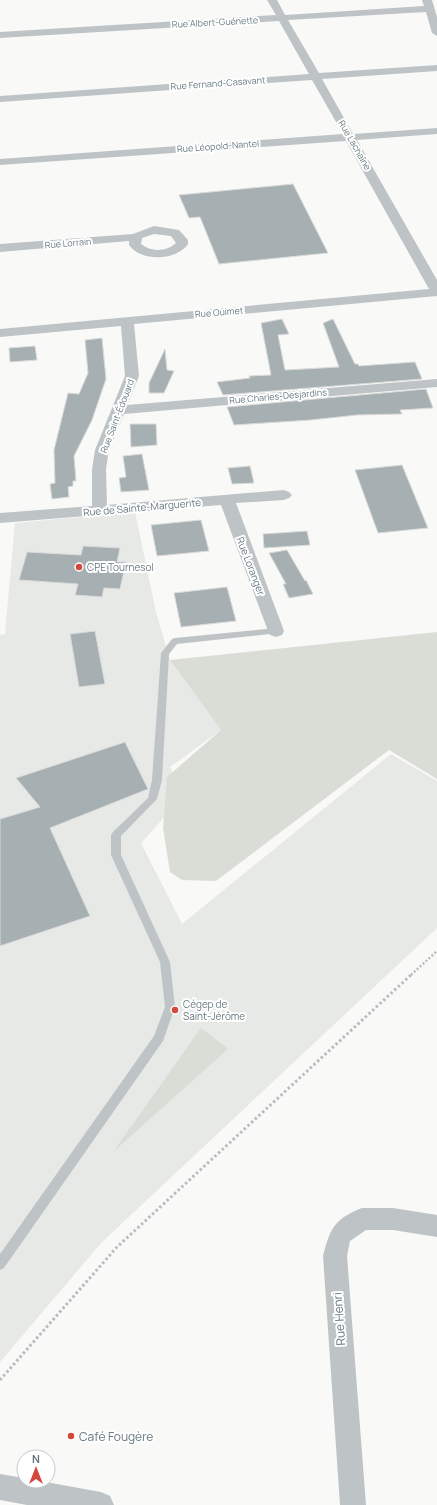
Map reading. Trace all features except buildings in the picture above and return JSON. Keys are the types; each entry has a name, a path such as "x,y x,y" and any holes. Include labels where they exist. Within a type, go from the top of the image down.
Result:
{"street":[{"name":"Rue Lachaîne","path":"272,0 437,291"},
{"name":"Rue Albert-Guénette","path":"0,35 282,18 428,4"},
{"path":"428,4 437,33"},
{"name":"Rue Fernand-Casavant","path":"0,99 437,68"},
{"name":"Rue Léopold-Nantel","path":"0,162 437,131"},
{"name":"Rue Lorrain","path":"0,248 136,237"},
{"name":"Rue Ouimet","path":"0,333 437,291"},
{"name":"Rue Saint-Édouard","path":"100,510 99,469 102,450 132,376 127,321"},
{"name":"Rue Charles-Desjardins","path":"118,410 437,382"},
{"name":"Rue de Sainte-Marguerite","path":"0,518 284,495"},
{"name":"Rue Loranger","path":"227,500 276,631"},
{"name":"Rue Henri","path":"353,1505 335,1256 340,1235 362,1219 393,1219 437,1226"},
{"path":"0,1487 101,1505"}],"lane":[{"path":"0,1264 159,1038 170,1007 165,962 116,855 116,835 152,799 157,780 165,653 175,641 276,631"}],"path":[{"path":"0,1380 117,1247 437,951"}],"shaded area":[{"name":"Cégep de Saint-Jérôme","path":"135,512 156,612 170,660 221,730 170,767 185,794 141,843 182,924 391,754 437,781 437,928 102,1242 0,1362 0,635 5,634 15,523"},
{"path":"437,632 437,779 389,750 216,881 182,880 170,872 163,828 167,777 221,730 170,660"},
{"path":"201,1028 228,1049 113,1152"}],"place":[{"name":"CPE Tournesol","path":"79,567"},
{"name":"Cégep de Saint-Jérôme","path":"175,1010"},
{"name":"Café Fougère","path":"71,1436"}]}
